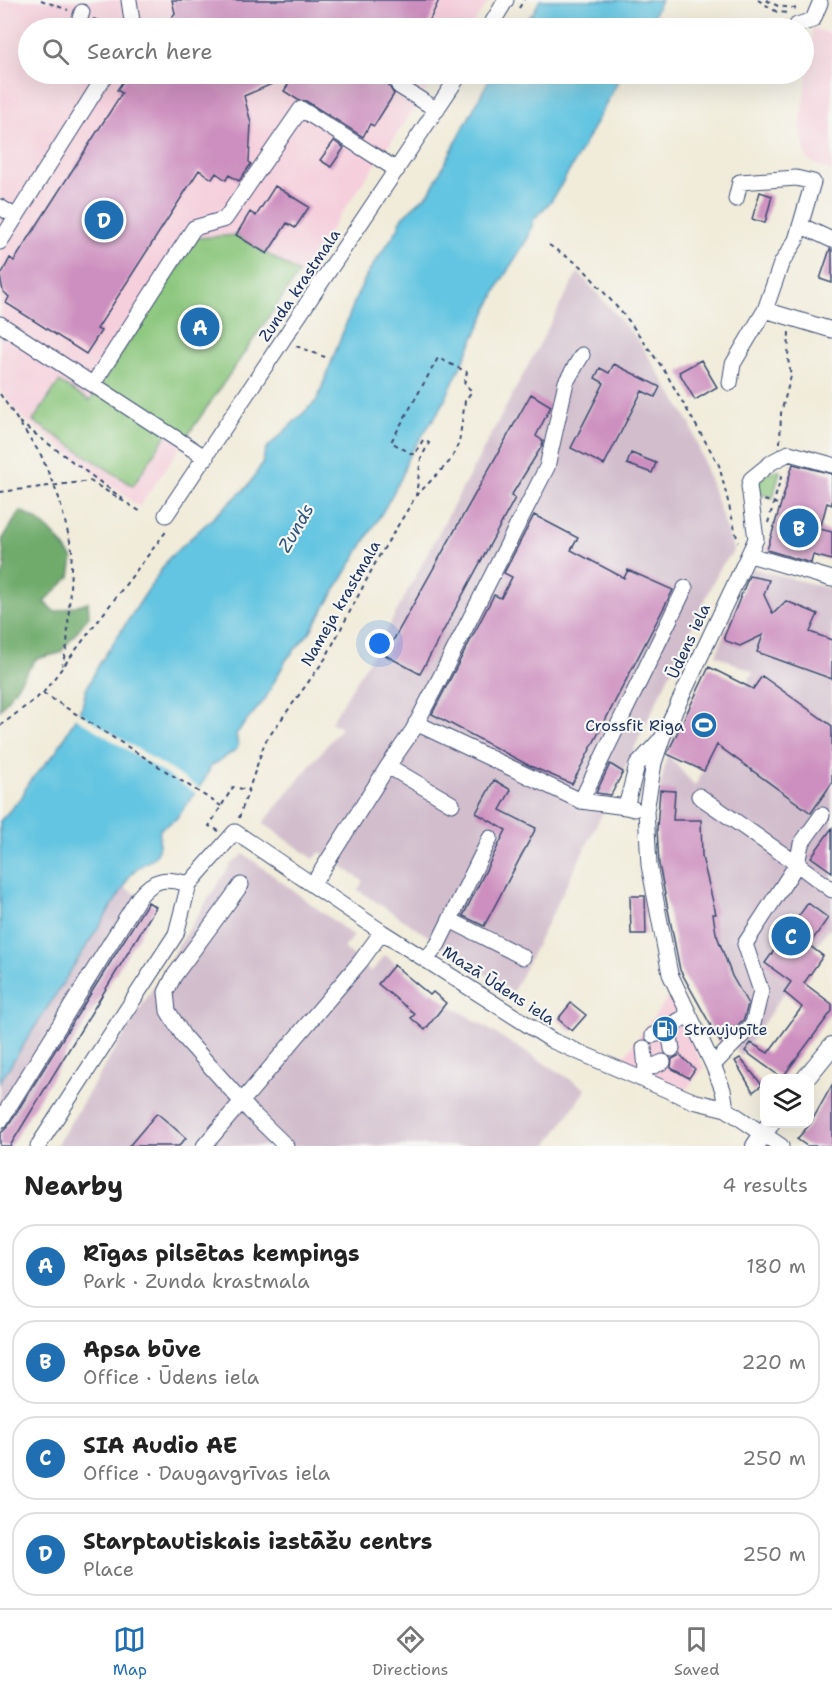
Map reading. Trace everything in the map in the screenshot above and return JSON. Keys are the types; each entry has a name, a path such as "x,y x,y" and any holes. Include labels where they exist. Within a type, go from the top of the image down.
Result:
{"main road":[{"path":"809,1074 832,1046"}],"street":[{"path":"129,0 132,18"},
{"path":"495,18 506,0"},
{"path":"814,18 821,3"},
{"path":"0,242 100,84"},
{"name":"Zunda krastmala","path":"166,515 454,84"},
{"path":"399,86 437,110"},
{"path":"93,384 194,228 225,219 301,109 397,170"},
{"path":"730,383 733,364 765,310 781,264 802,226 813,182 796,178 740,182 736,199"},
{"path":"0,207 16,217"},
{"path":"802,226 832,240"},
{"path":"765,310 832,330"},
{"path":"0,324 206,458"},
{"path":"313,884 416,723 547,467 566,382 582,355"},
{"path":"789,453 832,465"},
{"name":"Ūdens iela","path":"726,1109 723,1090 713,1065 670,974 649,865 646,812 654,764 663,736 713,634 739,572 750,555 756,530 748,486 751,479 772,462 789,453"},
{"path":"750,555 832,579"},
{"path":"581,801 685,588"},
{"path":"416,723 581,801 646,812"},
{"path":"626,807 637,765 663,736"},
{"path":"388,766 452,804"},
{"path":"699,796 832,890"},
{"path":"713,1065 753,1024 761,991 745,944 796,864 801,844 822,814"},
{"path":"38,1146 176,934 189,884 235,832"},
{"name":"Mazā Ūdens iela","path":"235,832 382,932 553,1041 644,1074 693,1101 726,1109 781,1146"},
{"path":"426,960 438,944 490,838"},
{"path":"0,1121 145,889 155,882 168,878 189,884"},
{"path":"241,885 174,976 166,993 168,1011 184,1037 286,1146"},
{"path":"450,920 523,957"},
{"path":"204,1146 382,932"},
{"path":"653,1035 669,1031 678,1021 689,1015"},
{"path":"669,1031 672,1049"},
{"path":"644,1048 644,1074"},
{"path":"644,1074 663,1062"}],"path":[{"path":"549,244 581,266 629,321 664,370 719,465 739,551 750,555"},
{"path":"768,525 789,453 779,442 780,413 791,376 788,359 788,318"},
{"path":"294,346 325,357"},
{"name":"Nameja krastmala","path":"235,832 265,742 325,659 378,558 416,496 451,460 459,443 465,401 472,391 464,384 468,372 438,358 391,442 414,455 423,440 429,443 421,458 416,496"},
{"path":"0,394 41,454 54,486 72,549 67,646 62,669"},
{"path":"17,420 135,508"},
{"path":"0,492 90,481 143,513"},
{"path":"776,503 782,505"},
{"path":"0,726 43,693 220,806"},
{"path":"208,826 232,787 248,791"}],"shaded area":[{"path":"0,0 490,0 477,18 18,18 18,84 431,84 139,507 20,416 0,390"},
{"path":"814,28 832,34 832,172 807,160 800,128 806,84 814,84"},
{"path":"578,272 638,340 690,423 734,551 721,566 623,772 513,992 358,890 363,881 320,852 314,859 263,823 341,728 331,722 382,639"},
{"path":"751,568 832,589 832,931 828,929 741,1056 729,1041 720,1043 680,970 658,862 657,828 660,790 667,754 695,786 753,672 716,655"},
{"path":"244,854 354,936 344,948 371,972 385,955 446,1003 586,1089 547,1146 56,1146 230,865"},
{"path":"124,887 156,907 10,1146 0,1146 0,1082"},
{"name":"Straujupīte","path":"669,996 704,1068 687,1089 620,1062"}],"green space":[{"path":"236,235 299,273 188,435 172,426 133,486 33,421 59,382 90,401 197,238"},
{"path":"771,471 780,471 773,498 754,492 755,483"},
{"path":"20,511 37,520 50,531 73,559 70,577 44,602 55,612 88,602 89,616 60,653 36,659 0,710 0,583 5,567 2,540"}],"water":[{"path":"540,0 661,0 652,18 528,18"},
{"name":"Zunds","path":"487,84 617,84 551,201 534,219 528,238 501,281 442,406 408,457 402,476 386,506 310,632 286,660 265,699 236,734 238,746 236,750 211,766 205,779 176,819 160,829 157,853 132,873 0,1082 0,821 22,797 28,783 56,752 82,707 86,690 98,666 169,558 248,486 262,464 266,449 317,400 357,295 369,271 398,229 402,217 429,193"}],"pier":[{"path":"77,711 201,789 197,794 73,716"}],"building":[{"path":"172,0 439,0 431,18 172,18 175,13"},
{"path":"121,84 272,84 244,96 251,123 249,162 251,164 239,181 229,175 226,180 216,173 212,179 199,170 97,329 101,331 86,354 6,303 9,297 3,291 0,277 10,258 14,261 122,93 117,90"},
{"path":"289,84 390,84 394,94 374,126 370,124 363,137 306,101 298,100 284,91"},
{"path":"334,141 344,148 331,167 320,160"},
{"path":"275,186 309,207 295,228 287,223 267,254 236,235 250,212 256,216"},
{"path":"760,192 772,196 765,223 752,219"},
{"path":"830,249 832,250 832,283 820,279"},
{"path":"701,360 717,387 695,400 679,372"},
{"path":"614,364 660,387 655,397 642,391 604,465 571,448 604,383 595,378 600,368 609,373"},
{"path":"531,394 551,406 536,436 543,441 542,446 511,496 515,498 420,674 385,655"},
{"path":"631,453 656,463 652,473 627,464"},
{"path":"793,464 832,474 832,505 827,503 820,529 832,532 832,560 813,555 811,563 767,550"},
{"path":"534,515 578,538 571,550 624,578 628,570 673,590 572,784 528,765 432,714 494,595 501,598 512,577 504,573"},
{"path":"749,576 769,580 764,595 773,614 786,601 818,614 810,632 832,640 832,679 757,652 763,635 740,646 726,641 724,637"},
{"path":"709,667 753,689 762,676 832,726 832,783 811,813 717,745 704,771 667,754"},
{"path":"610,764 623,772 611,795 596,793"},
{"path":"494,780 511,790 500,810 536,828 484,926 463,916 506,830 476,813"},
{"path":"660,790 675,791 673,820 701,820 702,857 716,914 713,914 716,933 732,976 748,1004 744,1019 720,1042 680,970 659,864 657,828"},
{"path":"832,828 832,872 811,857"},
{"path":"630,896 645,896 646,934 631,934"},
{"path":"148,902 156,907 10,1146 0,1146 0,1134 8,1126"},
{"path":"808,903 828,918 809,945 823,956 804,983 832,1004 832,1011 785,1074 777,1074 745,1051 751,1043 768,1053 802,1007 784,992 791,982 765,963"},
{"path":"394,965 430,995 433,992 446,1003 425,1030 411,1018 415,1014 378,984"},
{"path":"571,1003 586,1015 572,1031 558,1019"},
{"path":"680,1055 695,1069 689,1078 671,1068 672,1059"},
{"path":"740,1058 760,1083 760,1087 753,1092 735,1061"},
{"path":"832,1085 832,1146 807,1146 797,1139 807,1128 814,1128 814,1117"},
{"path":"157,1113 186,1138 179,1146 129,1146"}],"place":[{"name":"Starptautiskais izstāžu centrs","path":"104,220"},
{"name":"Rīgas pilsētas kempings","path":"200,327"},
{"name":"Apsa būve","path":"799,528"},
{"name":"Crossfit Riga","path":"704,725"},
{"name":"SIA Audio AE","path":"791,936"},
{"name":"Straujupīte","path":"665,1029"}]}
